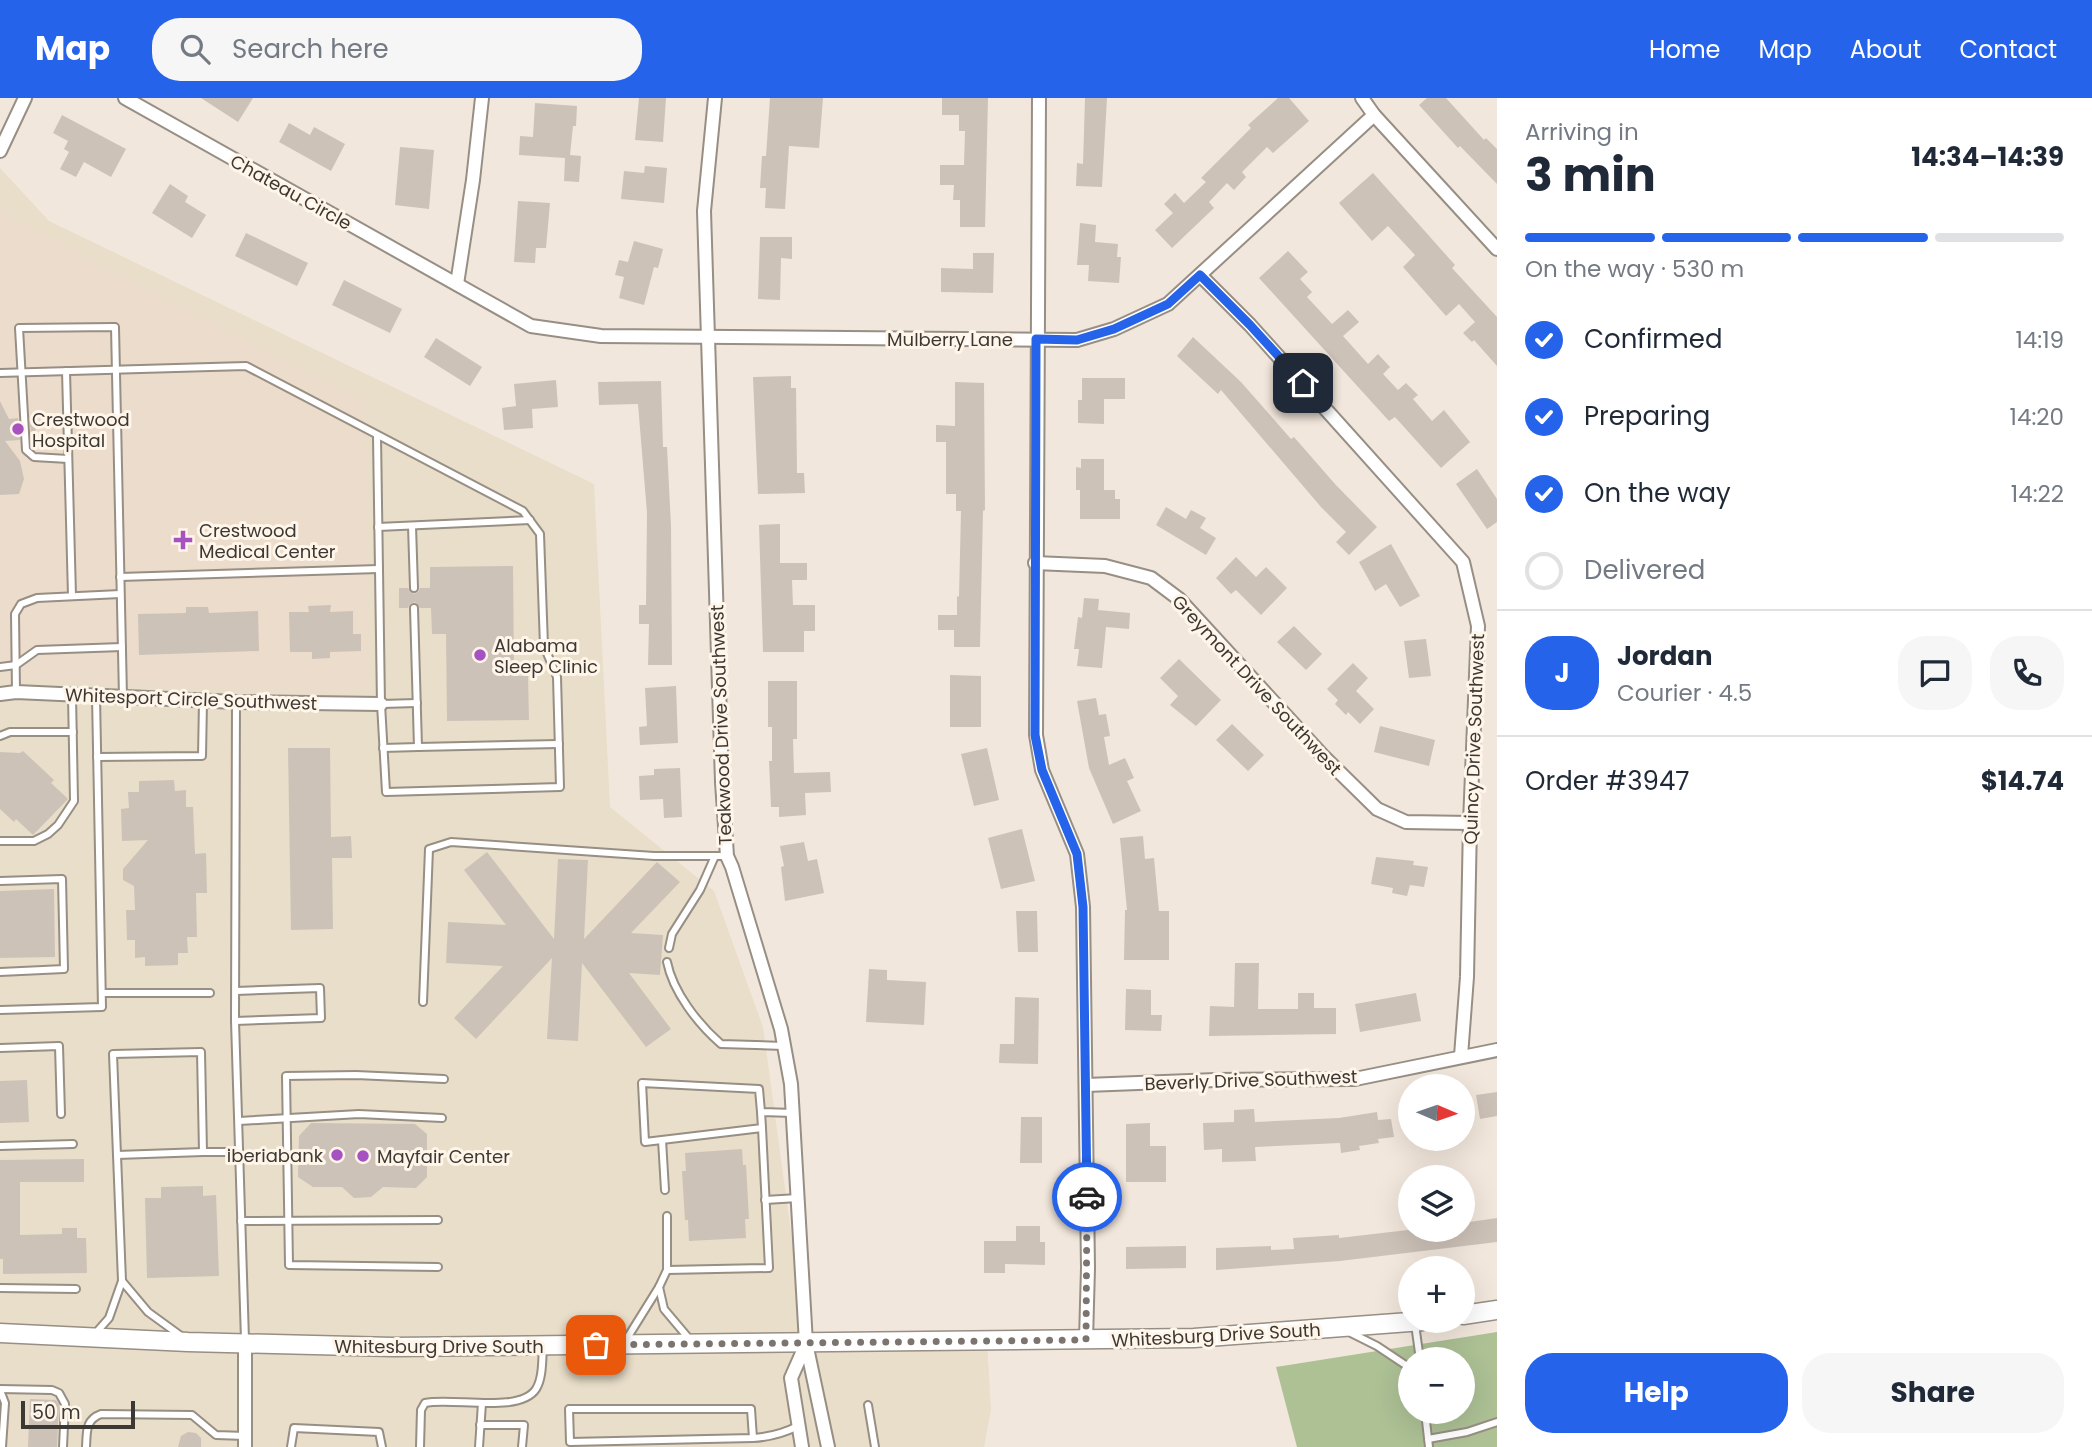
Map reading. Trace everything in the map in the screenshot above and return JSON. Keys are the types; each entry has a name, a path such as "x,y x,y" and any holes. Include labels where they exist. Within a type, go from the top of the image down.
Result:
{"main road":[{"path":"1475,1313 1497,1310"},
{"name":"Whitesburg Drive South","path":"0,1333 188,1342 393,1347 1194,1338 1398,1324"}],"street":[{"path":"0,151 25,98"},
{"name":"Chateau Circle","path":"125,98 457,284"},
{"path":"457,284 482,98"},
{"name":"Teakwood Drive Southwest","path":"716,98 704,211 721,856 733,867 781,1029 793,1113 806,1343 828,1447"},
{"path":"1039,98 1035,735 1042,770 1077,854 1083,907 1086,1340"},
{"path":"1362,98 1374,115 1497,249"},
{"name":"Mulberry Lane","path":"457,284 531,326 601,336 1077,340 1114,329 1168,304 1374,115"},
{"name":"Quincy Drive Southwest","path":"1200,275 1250,325 1463,562 1478,626 1477,694 1469,823 1467,977 1461,1056"},
{"name":"Greymont Drive Southwest","path":"1035,563 1105,566 1151,578 1179,599 1323,756 1377,809 1406,822 1469,823"},
{"name":"Whitesport Circle Southwest","path":"0,694 16,692 203,701 381,704"},
{"name":"Beverly Drive Southwest","path":"1086,1085 1355,1079 1497,1050"},
{"path":"245,1343 245,1441"},
{"path":"802,1447 791,1378 806,1343"}],"lane":[{"path":"68,459 34,457 26,450 19,328 115,327 123,697"},
{"path":"0,373 246,366 523,511 540,534 544,646 557,677 560,787 386,792 381,704 377,436"},
{"path":"66,371 72,596"},
{"path":"378,527 530,520"},
{"path":"412,526 414,588"},
{"path":"120,577 379,569"},
{"path":"16,692 15,614 21,604 37,597 120,594"},
{"path":"414,608 418,747"},
{"path":"0,667 16,665 37,650 122,647"},
{"path":"0,841 34,841 48,834 74,801 72,695"},
{"path":"0,1010 102,1007 96,695"},
{"path":"97,757 202,755 203,701"},
{"path":"236,702 234,1021 245,1343"},
{"path":"381,704 417,703"},
{"path":"0,736 10,732 73,732"},
{"path":"383,748 559,744"},
{"path":"423,1002 429,849 451,842 654,856 721,856"},
{"path":"669,948 672,934 721,856"},
{"path":"0,881 62,879 64,969 0,972"},
{"path":"667,962 674,982 694,1014 721,1044 784,1046"},
{"path":"234,1021 321,1018 320,988 236,991"},
{"path":"102,993 210,993"},
{"path":"0,1048 59,1046 61,1114"},
{"path":"91,1338 108,1318 122,1281 113,1054 201,1052 203,1152"},
{"path":"438,1267 289,1265 286,1076 356,1075 444,1079"},
{"path":"667,1270 769,1268 762,1128 759,1089 642,1083 645,1142 762,1128"},
{"path":"761,1112 793,1113"},
{"path":"239,1121 359,1114 442,1118"},
{"path":"662,1140 665,1190"},
{"path":"0,1146 73,1144"},
{"path":"117,1155 239,1152"},
{"path":"765,1200 798,1198"},
{"path":"623,1345 667,1270 667,1216"},
{"path":"241,1221 438,1220"},
{"path":"122,1281 148,1312 188,1342"},
{"path":"0,1287 76,1289"},
{"path":"659,1287 664,1310 695,1344"},
{"path":"1340,1329 1377,1346 1398,1360"},
{"path":"420,1447 421,1410 425,1403 438,1400 482,1403 526,1399 536,1389 543,1346"},
{"path":"2,1447 5,1403 0,1389 52,1390 59,1393 65,1404 64,1447"},
{"path":"479,1447 482,1403"},
{"path":"868,1405 875,1447"},
{"path":"753,1438 751,1409 569,1409 570,1445 753,1438 778,1436 798,1426"},
{"path":"86,1447 87,1425 93,1417 101,1414 192,1415 216,1435 245,1441"},
{"path":"1426,1424 1428,1443 1497,1422"},
{"path":"480,1425 524,1425 522,1447"},
{"path":"291,1447 293,1428 379,1432 382,1447"}],"shaded area":[{"path":"0,168 49,221 594,484 610,807 714,891 763,1027 806,1343 987,1341 991,1410 984,1447 0,1447"},
{"name":"Crestwood Medical Center","path":"0,206 11,218 366,401 368,678 361,691 345,694 39,680 0,682"}],"green space":[{"path":"1497,1332 1497,1447 1297,1447 1276,1367 1398,1348 1398,1424 1475,1424 1475,1347 1402,1347"}],"building":[{"path":"201,98 253,98 238,122"},
{"path":"639,98 666,98 663,142 635,140"},
{"path":"770,98 823,98 819,148 789,146 785,209 765,208 766,188 760,188 762,156 766,156"},
{"path":"942,98 988,98 985,227 960,227 960,200 953,200 954,185 940,185 940,165 964,165 965,131 959,131 959,115 942,115"},
{"path":"1085,98 1107,98 1102,187 1076,186 1077,163 1083,164"},
{"path":"1278,98 1289,98 1309,121 1273,153 1267,147 1242,172 1246,177 1234,190 1227,183 1209,202 1214,208 1172,248 1155,230 1173,213 1164,204 1175,193 1184,203 1206,182 1201,178 1251,128 1248,125"},
{"path":"1427,98 1446,98 1484,140 1486,138 1497,149 1497,184 1460,146 1458,148 1419,105"},
{"path":"535,103 577,106 570,155 581,156 579,182 564,181 565,158 519,155 520,136 533,137"},
{"path":"62,115 126,149 111,177 84,162 76,177 60,169 69,152 64,149 68,141 53,133"},
{"path":"289,123 310,135 314,127 345,144 331,171 279,142"},
{"path":"400,147 434,150 429,209 395,205"},
{"path":"645,166 667,168 664,203 621,199 624,171 644,173"},
{"path":"1373,173 1455,265 1452,268 1497,317 1497,366 1474,340 1472,342 1463,333 1475,322 1459,304 1446,316 1403,267 1415,255 1388,226 1372,241 1339,203"},
{"path":"170,184 188,196 185,202 206,215 192,238 152,213"},
{"path":"518,201 550,203 546,248 536,248 535,263 514,262"},
{"path":"1080,223 1096,225 1095,242 1118,244 1117,257 1121,257 1119,283 1088,281 1089,265 1077,265"},
{"path":"246,233 308,263 297,286 235,256"},
{"path":"760,237 792,237 792,259 781,258 780,300 758,299"},
{"path":"634,241 663,249 658,268 654,267 644,305 619,298 624,277 615,275 619,260 628,262"},
{"path":"1288,251 1308,272 1300,279 1312,292 1307,297 1332,324 1348,310 1359,322 1343,336 1368,364 1378,354 1390,367 1383,374 1398,390 1406,383 1418,395 1413,399 1432,421 1444,410 1470,442 1441,468 1395,417 1389,421 1259,278"},
{"path":"973,253 994,253 993,293 941,292 941,268 973,269"},
{"path":"344,280 402,309 390,333 332,305"},
{"path":"1193,337 1241,382 1291,439 1294,437 1377,527 1349,555 1336,542 1346,532 1321,507 1221,390 1218,394 1177,356"},
{"path":"436,338 482,367 470,386 424,357"},
{"path":"791,376 791,388 796,388 797,473 804,473 805,493 758,494 753,377"},
{"path":"1082,378 1125,378 1125,399 1104,399 1104,424 1078,423"},
{"path":"556,380 558,407 532,409 533,428 504,430 502,408 516,406 514,384"},
{"path":"661,381 663,447 667,447 671,526 672,665 648,665 649,624 639,624 639,605 646,605 647,513 638,404 599,405 598,382"},
{"path":"955,382 984,383 985,510 980,647 954,647 954,630 938,630 938,615 957,615 957,596 959,597 961,511 956,511 956,494 946,494 946,442 936,442 936,425 955,426"},
{"path":"0,401 9,419 18,418 20,440 5,441 20,461 24,479 19,494 0,495"},
{"path":"30,418 35,418 36,439 31,439"},
{"path":"1081,459 1104,459 1104,490 1115,490 1115,499 1120,499 1120,519 1080,519 1080,490 1076,490 1076,467 1081,468"},
{"path":"1477,469 1497,499 1497,522 1487,529 1456,484"},
{"path":"1166,507 1186,519 1191,510 1206,518 1200,528 1216,538 1206,555 1156,525"},
{"path":"780,524 780,563 807,563 807,580 792,580 793,605 815,605 815,631 804,631 804,652 763,652 759,525"},
{"path":"1391,544 1420,596 1400,607 1386,584 1375,591 1359,562"},
{"path":"1236,557 1256,577 1266,567 1287,588 1261,615 1236,590 1231,594 1216,578"},
{"name":"Alabama Sleep Clinic","path":"513,566 514,676 528,676 529,720 447,721 446,634 432,634 431,608 420,608 415,602 408,608 399,608 399,588 408,588 414,594 420,588 430,588 430,567"},
{"path":"1084,598 1099,599 1098,610 1130,613 1129,629 1106,627 1102,668 1077,666 1079,649 1074,649 1078,617 1082,618"},
{"path":"331,605 330,612 353,611 353,634 361,634 361,651 330,652 330,658 312,659 312,652 290,652 289,612 309,612 308,606"},
{"path":"186,607 208,607 209,613 258,611 259,651 139,655 138,614 186,613"},
{"path":"1294,626 1322,654 1306,670 1277,642"},
{"path":"1426,639 1431,676 1409,678 1404,641"},
{"path":"1179,659 1221,700 1196,726 1170,705 1178,696 1160,678"},
{"path":"1353,663 1368,678 1356,691 1374,709 1360,724 1335,704 1338,700 1327,689"},
{"path":"950,675 981,676 981,727 950,727"},
{"path":"768,681 797,681 797,739 793,739 794,773 830,772 831,792 805,793 806,815 779,817 779,807 771,807 769,761 772,761 772,727 768,727"},
{"path":"676,686 678,743 640,745 639,727 647,726 645,688"},
{"path":"1096,698 1099,715 1106,714 1110,736 1104,737 1109,765 1125,758 1134,778 1127,781 1141,811 1113,824 1089,768 1077,701"},
{"path":"1232,724 1264,755 1248,771 1216,740"},
{"path":"1380,726 1435,740 1429,766 1374,752"},
{"path":"288,748 330,748 331,837 351,836 352,858 332,858 333,929 291,930"},
{"path":"987,748 999,800 974,806 961,754"},
{"path":"23,751 54,780 51,783 68,799 33,835 0,809 0,752"},
{"path":"680,768 682,817 664,818 663,799 640,800 639,776 654,775 654,769"},
{"path":"174,780 175,791 186,790 186,807 193,807 195,854 206,853 207,893 196,893 197,937 187,937 188,953 178,953 178,965 145,966 145,957 135,958 135,940 127,940 126,910 135,910 134,886 123,880 123,869 148,840 122,841 121,809 129,808 128,792 139,792 139,781"},
{"path":"1022,829 1035,881 1001,889 988,838"},
{"path":"1143,836 1145,859 1154,858 1159,911 1169,911 1169,960 1124,960 1127,910 1120,838"},
{"path":"804,842 808,861 817,859 824,893 785,901 781,867 784,866 780,846"},
{"path":"487,852 554,939 558,859 588,860 584,939 657,862 680,882 631,933 663,935 660,975 629,973 671,1029 646,1047 582,963 578,1041 547,1039 552,958 476,1039 454,1018 503,966 446,963 448,922 506,925 464,870"},
{"path":"1376,857 1414,861 1413,865 1428,867 1424,887 1410,885 1407,896 1392,893 1393,888 1371,884"},
{"path":"54,889 55,957 0,958 0,891"},
{"path":"1016,911 1037,911 1038,952 1018,952"},
{"path":"1235,963 1259,963 1258,1009 1298,1009 1298,993 1314,993 1314,1008 1336,1008 1336,1034 1209,1036 1210,1006 1234,1007"},
{"path":"869,969 887,970 887,980 926,982 924,1025 866,1022"},
{"path":"1126,989 1151,990 1151,1015 1162,1015 1161,1031 1125,1030"},
{"path":"1416,993 1421,1021 1360,1032 1355,1004"},
{"path":"1015,997 1039,998 1038,1064 999,1063 1000,1044 1014,1044"},
{"path":"27,1080 29,1122 0,1123 0,1081"},
{"path":"1497,1092 1497,1116 1480,1119 1476,1095"},
{"path":"1254,1109 1255,1122 1339,1118 1377,1112 1378,1120 1391,1119 1394,1137 1378,1139 1379,1143 1359,1146 1360,1150 1341,1153 1340,1143 1255,1147 1256,1161 1222,1162 1222,1149 1204,1150 1203,1123 1234,1122 1234,1110"},
{"path":"1021,1117 1042,1117 1042,1163 1020,1163"},
{"name":"Mayfair Center","path":"311,1123 415,1124 427,1134 427,1177 416,1188 383,1187 371,1197 354,1198 342,1187 313,1187 298,1177 299,1136"},
{"path":"1150,1123 1150,1146 1166,1146 1166,1182 1126,1182 1126,1124"},
{"path":"742,1149 743,1165 746,1165 749,1219 745,1219 746,1238 689,1241 682,1171 686,1171 685,1153"},
{"path":"84,1159 84,1182 20,1182 20,1235 62,1234 62,1228 77,1228 77,1238 86,1238 87,1273 3,1274 3,1259 0,1259 0,1160"},
{"path":"203,1186 203,1196 216,1195 219,1276 147,1278 145,1198 161,1198 161,1187"},
{"path":"1497,1218 1497,1242 1340,1261 1216,1270 1216,1248 1271,1246 1271,1250 1294,1249 1293,1238 1339,1235 1339,1238 1398,1231 1398,1242 1475,1242 1475,1221"},
{"path":"1016,1226 1040,1226 1040,1242 1045,1242 1045,1265 1005,1264 1005,1273 984,1273 984,1241 1016,1241"},
{"path":"1186,1246 1186,1268 1126,1269 1126,1247"},
{"path":"30,1399 56,1400 59,1404 57,1447 28,1447"},
{"path":"188,1432 196,1433 201,1438 201,1447 178,1447 181,1436"}],"way so far":[{"path":"596,1345 1086,1340 1087,1197"}],"place":[{"name":"Crestwood Hospital","path":"18,429"},
{"name":"Crestwood Medical Center","path":"183,540"},
{"name":"Alabama Sleep Clinic","path":"480,655"},
{"name":"iberiabank","path":"337,1155"},
{"name":"Mayfair Center","path":"363,1156"}],"route":[{"path":"1087,1197 1083,907 1077,854 1042,770 1035,735 1036,339 1077,340 1114,329 1168,304 1200,275 1303,383"}]}
